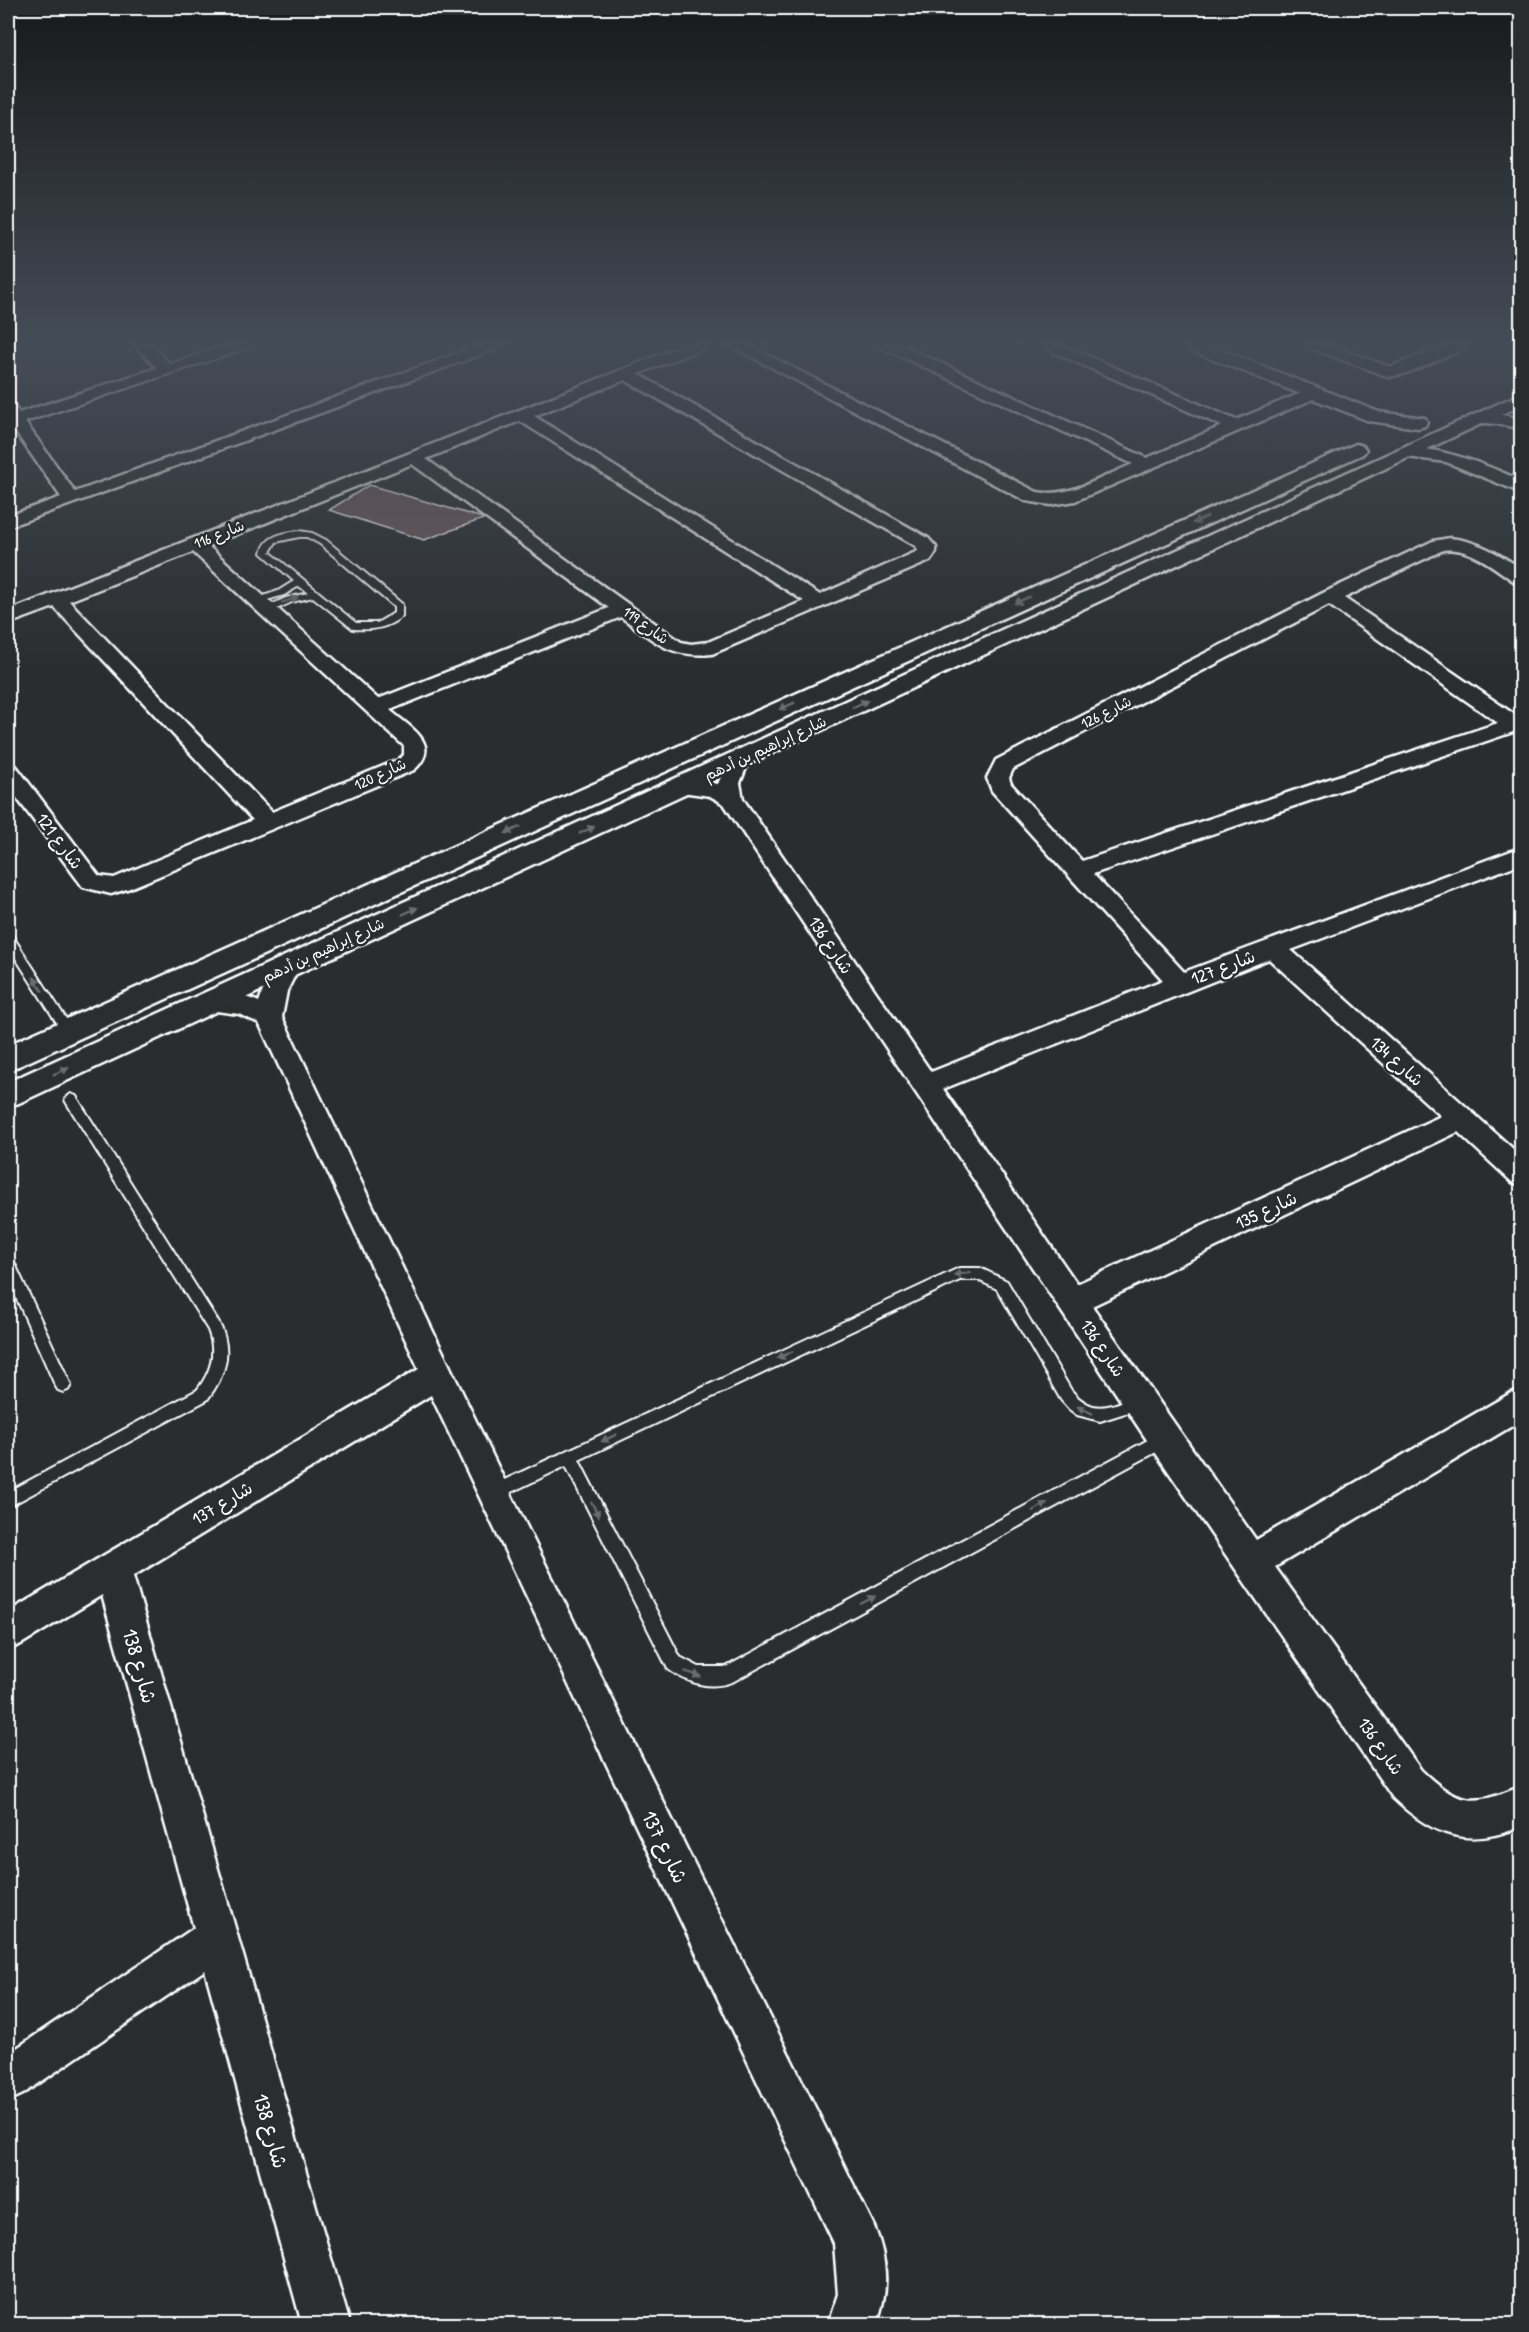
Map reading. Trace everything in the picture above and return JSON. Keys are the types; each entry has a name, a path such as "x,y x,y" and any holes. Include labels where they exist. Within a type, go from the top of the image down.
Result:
{"street":[{"path":"39,454 71,499"},
{"path":"8,522 195,454"},
{"name":"شارع 116","path":"8,618 424,454"},
{"path":"583,454 818,602"},
{"name":"شارع 119","path":"414,458 674,646 699,650 712,648 923,557 928,550 922,542 767,454"},
{"path":"948,454 1032,497 1051,500 1070,497 1171,454"},
{"path":"1125,454 1147,464"},
{"name":"شارع إبراهيم بن أدهم","path":"8,1058 1112,560 1326,454"},
{"name":"شارع إبراهيم بن أدهم","path":"8,1095 1402,454"},
{"path":"1431,454 1461,460"},
{"path":"1453,454 1521,488"},
{"name":"شارع 120","path":"91,882 111,886 122,883 269,823 411,761 415,757 416,747 195,544"},
{"name":"شارع 126","path":"1180,983 1000,786 998,778 1004,765 1330,597 1445,544 1460,544 1474,549 1521,578"},
{"path":"1112,560 1114,566 1122,571 1142,574"},
{"path":"1072,577 1094,579 1104,587 1103,593"},
{"path":"1330,597 1518,723"},
{"path":"57,599 269,823"},
{"path":"375,708 623,609"},
{"path":"1077,870 1518,723"},
{"path":"732,799 729,783 738,760"},
{"name":"شارع 121","path":"8,771 91,882"},
{"path":"683,786 705,787 732,799"},
{"name":"شارع 136","path":"732,799 1139,1402 1407,1785 1438,1810 1473,1821 1503,1815 1521,1805"},
{"path":"1510,858 1521,880"},
{"name":"شارع 127","path":"926,1085 1180,983 1510,858"},
{"name":"شارع 134","path":"1273,948 1521,1174"},
{"path":"210,1003 243,1005 269,1017 270,1000 286,967"},
{"name":"شارع 137","path":"269,1017 493,1493 857,2240 864,2279 859,2313 852,2325"},
{"name":"شارع 135","path":"1072,1301 1460,1119"},
{"name":"شارع 137","path":"8,1632 437,1374"},
{"path":"1251,1562 1521,1403"},
{"name":"شارع 138","path":"113,1569 326,2325"},
{"path":"8,2079 217,1937"}],"lane":[{"path":"288,535 309,535 317,538 399,606 399,614 381,626 353,626 315,594 266,554 266,548 270,543 288,535"},
{"path":"262,605 299,582"},
{"path":"262,605 315,594"},
{"path":"8,938 68,1031"},
{"path":"8,1500 202,1395 216,1374 220,1361 219,1337 214,1327 71,1099"},
{"path":"8,1264 63,1385"},
{"path":"493,1493 950,1276 968,1273 980,1274 1002,1285 1066,1395 1079,1409 1104,1415 1139,1402"},
{"path":"569,1457 674,1663 696,1676 712,1678 728,1676 1165,1439"}],"building":[{"path":"369,485 483,519 424,540 329,510"}]}
